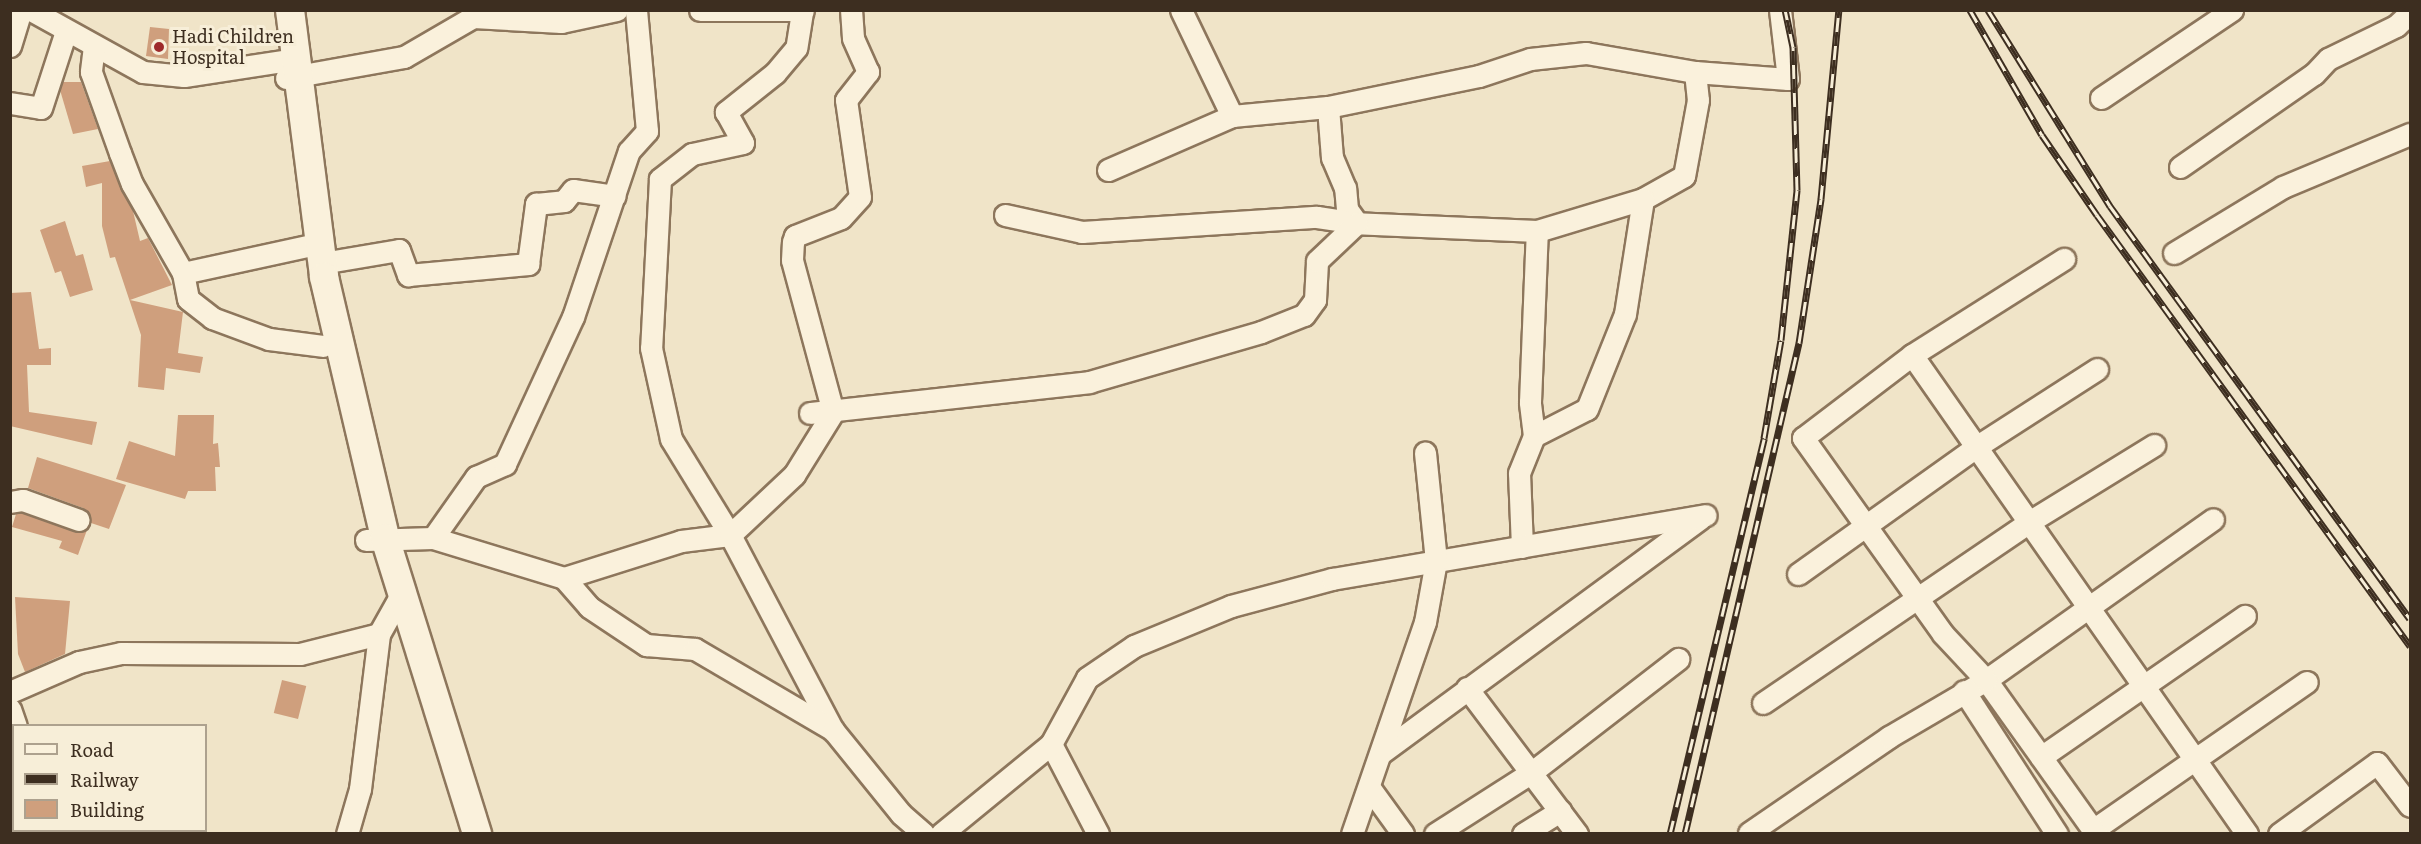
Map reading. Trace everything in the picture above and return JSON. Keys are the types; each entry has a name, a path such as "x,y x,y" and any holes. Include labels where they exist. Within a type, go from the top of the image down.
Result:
{"main road":[{"path":"278,10 290,68 315,255 322,346 376,539"},
{"path":"290,10 290,68"},
{"path":"315,255 390,614 457,834"},
{"path":"390,614 477,834"}],"street":[{"path":"10,46 21,10"},
{"path":"31,10 143,72 184,76 404,57 473,17 561,22 617,10"},
{"path":"433,538 476,477 505,464 573,317 629,151 648,131 636,10"},
{"path":"699,10 803,11 796,48 775,73 726,112 743,143 692,154 660,179 651,348 671,440 730,535 833,730 914,831"},
{"path":"564,578 681,542 730,535 794,475 833,412 792,260 792,242 795,236 841,218 860,197 846,100 868,72 853,38 851,10"},
{"path":"1181,10 1232,116"},
{"path":"1108,170 1232,116 1328,106 1479,76 1530,59 1586,53 1695,72 1788,79 1780,10"},
{"path":"2101,98 2232,10"},
{"path":"2180,167 2314,74 2328,59 2396,26 2410,13"},
{"path":"10,103 41,108 66,31"},
{"path":"94,46 91,72 132,184 183,273 188,299 212,318 269,339 322,346"},
{"path":"1005,215 1082,232 1317,217 1357,223 1537,231 1643,199 1684,176 1698,100 1695,72"},
{"path":"1328,106 1332,158 1344,188 1347,209 1357,223"},
{"path":"2174,253 2283,187 2410,134"},
{"path":"183,273 315,255 399,250 408,275 528,264 536,204 564,201 573,190 615,196"},
{"path":"1534,436 1587,409 1625,314 1643,199"},
{"path":"810,413 833,412 905,399 987,397 1089,382 1261,332 1304,315 1315,300 1317,261 1357,223"},
{"path":"1522,547 1520,473 1534,436 1530,402 1537,231"},
{"path":"2057,834 1943,634 1919,597 1803,438 1912,356 2064,259"},
{"path":"1912,356 2247,834"},
{"path":"1798,574 1976,447 2097,369"},
{"path":"1763,703 2029,522 2154,445"},
{"path":"1352,834 1425,622 1436,561 1425,453"},
{"path":"10,502 23,500 79,520"},
{"path":"941,834 1051,744 1087,678 1134,646 1231,606 1332,579 1706,515 1381,753"},
{"path":"1749,833 2089,608 2213,519"},
{"path":"376,539 433,538 564,578 589,607 645,645 695,648 833,730"},
{"path":"10,692 79,662 120,653 288,655 390,614"},
{"path":"347,834 360,789 390,614"},
{"path":"2041,757 2142,683 2245,616"},
{"path":"1435,834 1532,772 1678,659"},
{"path":"2090,832 2196,761 2307,682"},
{"path":"1974,685 2041,757 2090,832"},
{"path":"1974,685 2090,832"},
{"path":"1467,688 1577,834"},
{"path":"10,709 15,724"},
{"path":"1051,744 1098,834"},
{"path":"2279,834 2377,763 2410,806"},
{"path":"1369,787 1403,834"},
{"path":"1523,834 1560,811"}],"building":[{"path":"150,27 169,29 168,59 146,56"},
{"path":"63,82 81,82 98,129 73,134 60,90"},
{"path":"110,161 133,211 140,241 148,238 172,285 130,300 183,312 178,353 203,357 200,373 166,368 164,390 138,387 141,335 115,257 110,258 102,226 102,183 86,187 82,166"},
{"path":"65,221 76,256 83,254 93,290 70,297 61,271 55,273 40,230"},
{"path":"31,292 39,349 51,348 51,365 27,365 29,412 97,422 92,445 10,426 10,293"},
{"path":"178,415 214,415 213,444 218,443 220,467 215,467 216,491 188,491 185,499 116,479 129,441 175,456"},
{"path":"37,457 126,485 109,529 91,523 83,508 28,488"},
{"path":"22,513 75,532 87,530 78,555 59,548 62,541 12,527 16,514"},
{"path":"15,597 70,601 65,654 25,672 18,654"},
{"path":"282,680 306,686 298,719 274,713"}],"railway":[{"path":"1670,834 1764,438 1781,340 1797,190 1793,47 1785,10"},
{"path":"1685,834 1799,343 1821,199 1839,10"},
{"path":"1970,10 2042,135 2097,215 2410,646"},
{"path":"1988,10 2110,206 2410,619"}],"place":[{"name":"Hadi Children Hospital","path":"159,47"}]}
